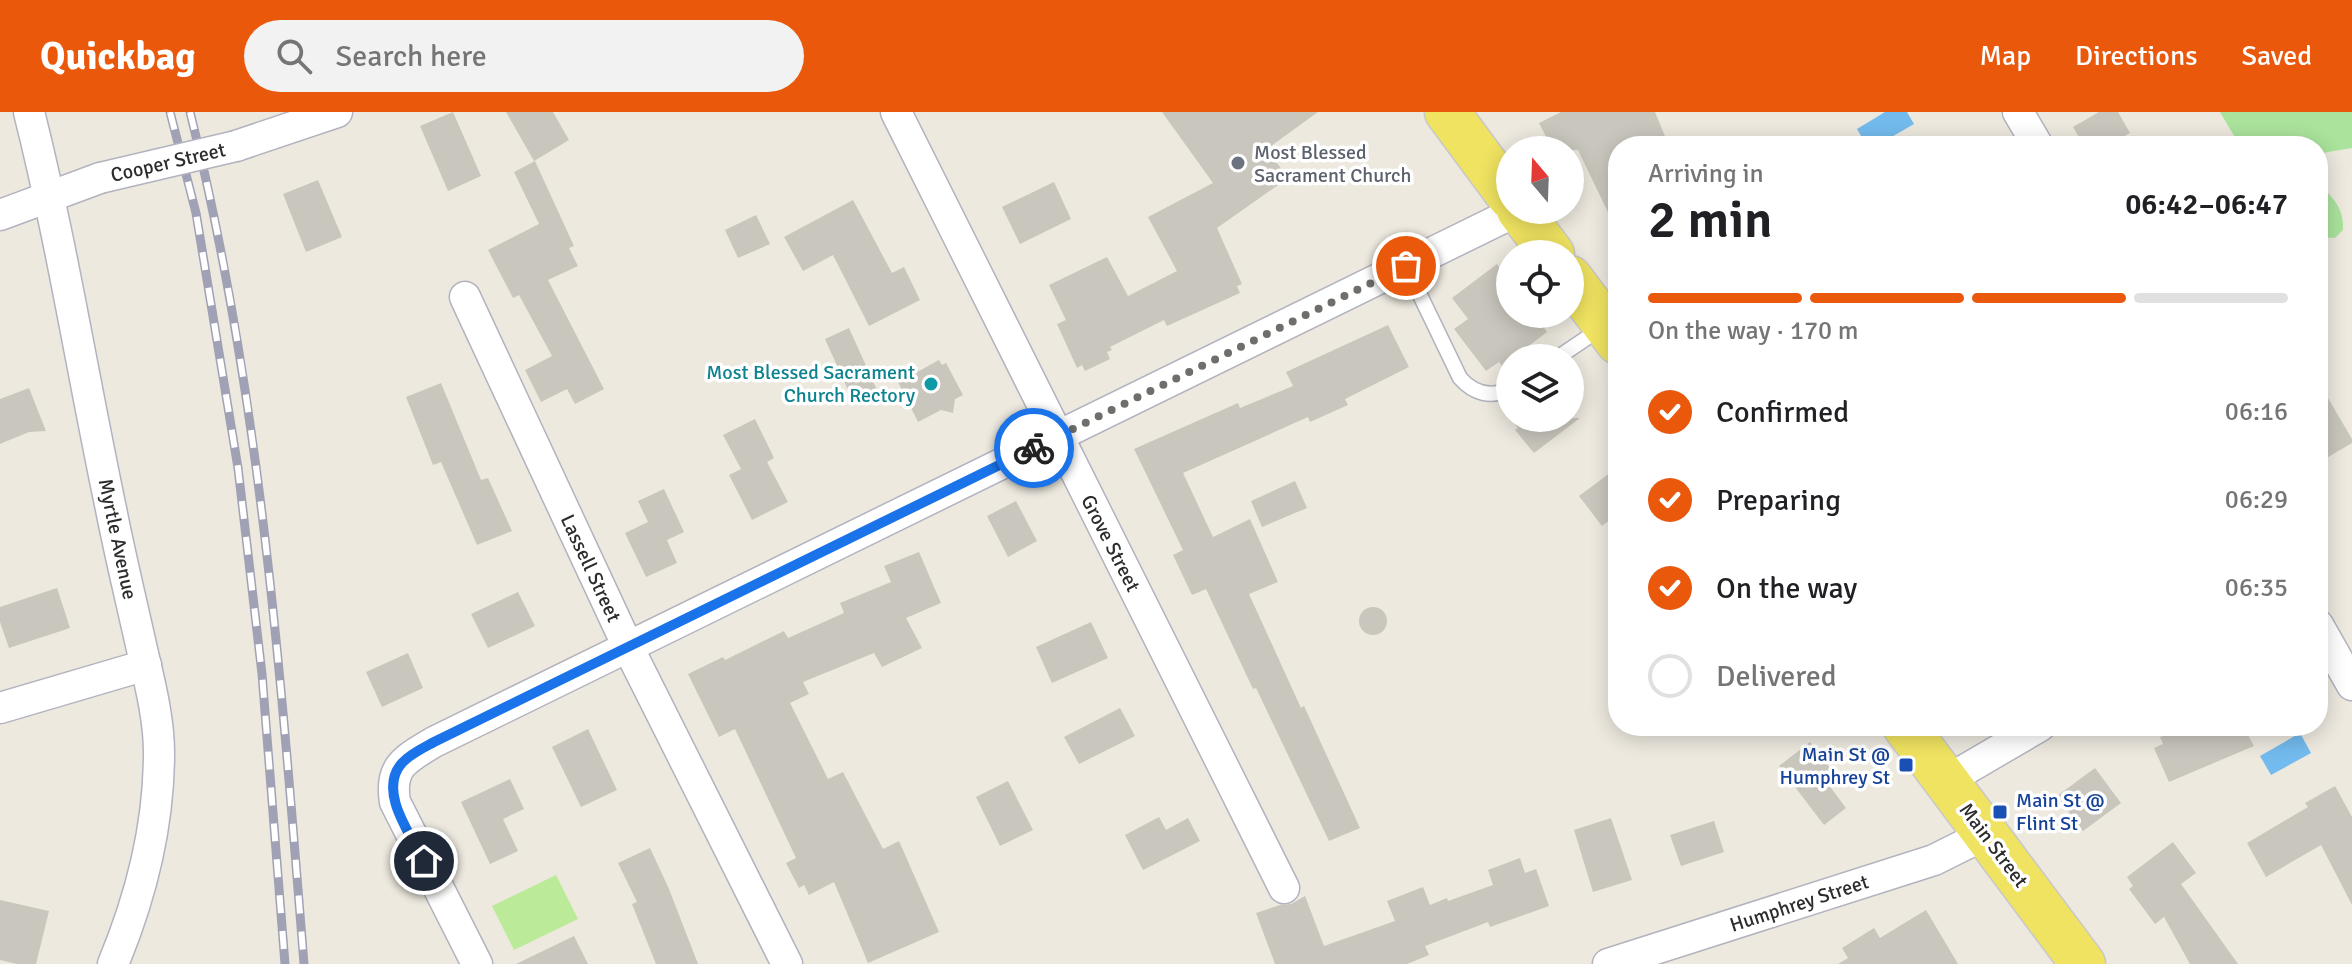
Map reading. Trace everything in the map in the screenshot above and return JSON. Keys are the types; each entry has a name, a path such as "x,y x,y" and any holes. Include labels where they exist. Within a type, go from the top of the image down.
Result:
{"main road":[{"path":"1448,112 1496,178"},
{"path":"1584,297 1608,329"},
{"name":"Main Street","path":"1912,736 2083,964"}],"street":[{"name":"Myrtle Avenue","path":"29,112 50,195 108,495 146,665 159,748 157,797 141,886 129,927 113,964"},
{"name":"Cooper Street","path":"0,215 100,178 236,146 337,112"},
{"name":"Grove Street","path":"896,112 1284,888"},
{"path":"2018,112 2032,136"},
{"path":"477,964 398,810 394,795 395,776 404,761 434,742 1496,221"},
{"name":"Lassell Street","path":"465,297 628,647 787,964"},
{"path":"2328,643 2352,685"},
{"path":"0,708 146,665"},
{"path":"1946,781 2023,736"},
{"name":"Humphrey Street","path":"1608,964 1934,860 1986,834"}],"lane":[{"path":"1406,266 1465,384 1484,394 1496,394"},
{"path":"1584,346 1608,336"}],"green space":[{"path":"2220,112 2352,112 2352,148 2328,152 2328,136 2234,136"},
{"path":"2328,193 2342,215 2343,230 2335,238 2328,238"},
{"path":"556,875 578,919 514,950 492,906"}],"water":[{"path":"1885,112 1907,112 1914,124 1893,136 1861,136 1857,129"},
{"path":"2295,736 2302,736 2311,753 2271,775 2260,756"}],"building":[{"path":"453,112 481,176 448,191 420,126"},
{"path":"506,112 553,112 569,140 534,161"},
{"path":"1162,112 1318,112 1267,149 1288,178 1217,228 1242,284 1237,286 1240,293 1167,326 1164,320 1110,347 1112,350 1107,352 1110,359 1085,371 1082,365 1077,368 1057,324 1066,320 1049,285 1107,257 1128,296 1177,271 1148,217 1213,183"},
{"path":"1561,112 1655,112 1665,136 1608,136 1608,212 1584,162 1584,136 1546,136 1539,123"},
{"path":"2099,112 2118,112 2130,133 2125,136 2078,136 2073,127"},
{"path":"535,161 574,246 569,248 578,266 548,280 604,389 575,404 567,389 541,402 525,370 552,356 519,295 513,298 488,250 539,224 514,172"},
{"path":"318,180 342,237 306,252 283,194"},
{"path":"1054,182 1071,219 1020,244 1002,207"},
{"path":"853,200 892,273 904,267 920,300 869,326 833,255 803,271 784,237"},
{"path":"756,215 770,244 738,258 725,230"},
{"path":"1496,265 1496,328 1544,328 1547,332 1531,344 1496,344 1496,364 1486,371 1454,329 1468,319 1452,298"},
{"path":"1388,325 1409,367 1345,399 1348,405 1310,422 1308,417 1183,473 1213,537 1250,519 1278,582 1249,594 1360,828 1329,841 1206,589 1192,595 1173,555 1183,550 1134,449 1238,403 1240,408 1293,386 1286,372"},
{"path":"849,328 877,390 853,401 825,339"},
{"name":"Most Blessed Sacrament Church Rectory","path":"939,360 942,365 946,363 963,395 955,399 953,413 941,410 918,422 895,376 916,366 919,371"},
{"path":"441,383 481,480 488,478 512,531 477,545 441,462 433,465 406,397"},
{"path":"29,388 46,431 29,432 0,444 0,399"},
{"path":"2328,398 2352,439 2352,443 2328,457"},
{"path":"755,419 774,458 767,462 788,502 752,520 729,475 741,469 723,435"},
{"path":"1517,432 1562,432 1534,453"},
{"path":"1608,474 1608,522 1602,526 1579,496"},
{"path":"1295,481 1307,508 1262,527 1251,501"},
{"path":"664,489 684,532 667,540 677,563 646,577 625,533 648,522 638,501"},
{"path":"1016,501 1037,541 1008,557 987,516"},
{"path":"919,552 941,603 906,618 922,648 882,667 874,653 803,682 809,694 790,703 828,779 843,772 883,849 899,841 939,932 868,963 834,882 809,895 804,885 799,888 786,863 796,858 735,729 719,737 688,674 784,631 788,638 844,613 840,603 891,582 884,566"},
{"path":"57,588 70,628 9,648 0,622 0,607"},
{"path":"518,592 535,626 488,648 471,614"},
{"path":"1373,607 1383,611 1387,621 1383,631 1373,635 1363,631 1359,621 1363,611"},
{"path":"1091,622 1108,658 1052,683 1036,647"},
{"path":"408,653 423,688 382,707 366,672"},
{"path":"1120,708 1135,736 1079,764 1064,737"},
{"path":"588,729 617,790 581,807 552,747"},
{"path":"2248,736 2254,746 2169,782 2154,748 2163,744 2160,737"},
{"path":"1810,742 1837,777 1828,784 1846,808 1824,825 1779,766"},
{"path":"2095,768 2121,803 2083,831 2057,796"},
{"path":"510,779 524,809 503,819 518,851 490,864 461,802"},
{"path":"1008,781 1033,830 1000,846 976,797"},
{"path":"2335,786 2352,817 2352,905 2321,845 2266,877 2247,843 2308,807 2305,803"},
{"path":"1159,817 1166,830 1188,818 1200,841 1143,870 1125,835"},
{"path":"1611,818 1632,880 1593,892 1574,830"},
{"path":"1714,821 1724,852 1681,866 1670,835"},
{"path":"2173,842 2196,873 2181,884 2238,964 2190,964 2164,917 2155,924 2129,889 2133,886 2127,877"},
{"path":"650,848 698,964 656,964 632,904 637,902 618,863"},
{"path":"1520,858 1525,873 1536,869 1549,906 1490,927 1488,922 1425,946 1429,955 1407,964 1275,964 1256,913 1291,904 1305,896 1324,946 1395,921 1387,901 1423,887 1430,905 1447,898 1448,901 1493,885 1488,870"},
{"path":"0,900 49,911 36,964 0,960"},
{"path":"1926,910 1958,964 1838,964 1848,958 1842,948 1874,928 1880,938"},
{"path":"574,936 588,964 516,964"}],"railway":[{"path":"170,112 196,213 238,468 262,674 285,964"},
{"path":"190,112 214,217 251,429 276,642 304,964"}],"way so far":[{"path":"1034,448 1406,266"}],"place":[{"name":"Most Blessed Sacrament Church","path":"1238,163"},
{"name":"Most Blessed Sacrament Church Rectory","path":"931,384"},
{"name":"Main St @ Humphrey St","path":"1906,765"},
{"name":"Main St @ Flint St","path":"2000,812"}],"route":[{"path":"424,861 395,802 395,776 399,766 409,757 1034,448"}]}
